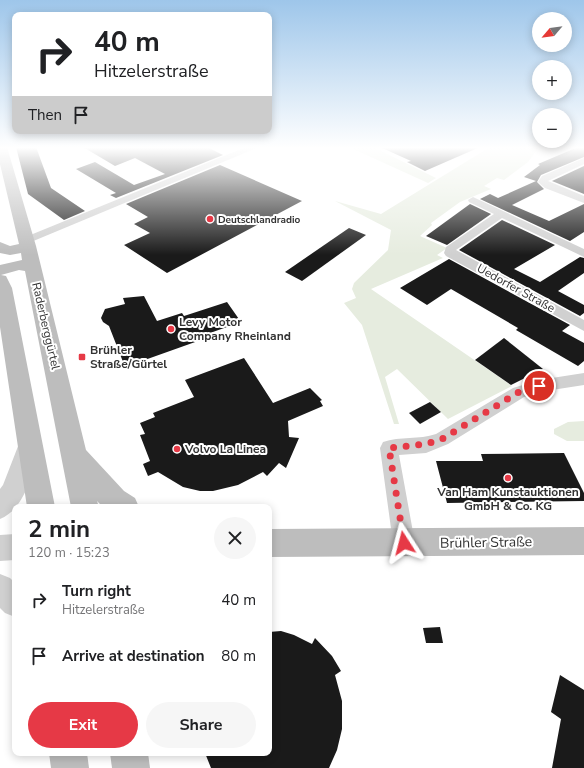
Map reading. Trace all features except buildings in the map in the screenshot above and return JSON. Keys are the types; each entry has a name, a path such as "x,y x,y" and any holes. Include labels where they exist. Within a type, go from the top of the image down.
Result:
{"main road":[{"name":"Raderberggürtel","path":"6,186 29,251 84,504"},
{"path":"0,247 6,251 29,251"},
{"path":"0,270 18,265 29,251"},
{"path":"0,280 4,288 40,504"},
{"path":"75,456 114,500 120,504"},
{"name":"Brühler Straße","path":"272,543 584,541"},
{"path":"68,756 70,768"},
{"path":"129,756 131,768"}],"street":[{"path":"29,251 179,183"},
{"path":"544,183 548,186 584,200"},
{"path":"473,200 584,253"},
{"name":"Uedorfer Straße","path":"501,214 450,249 450,252 584,326"},
{"path":"404,543 389,448 426,444 442,439 519,392 539,386 576,380"},
{"path":"0,507 13,492 30,443"},
{"path":"0,548 12,547"},
{"path":"0,588 12,600"}],"shaded area":[{"path":"432,183 489,183 484,186 491,189 460,202 431,223 432,225 420,236 447,248 437,255 443,258 371,289 512,386 448,419 397,369 385,377 399,424 394,424 362,325 344,303 356,298 352,289 354,283 388,250 391,230 335,201 381,214"},
{"path":"584,421 584,441 567,441 554,434 554,429 568,422"}],"place":[{"name":"Deutschlandradio","path":"210,219"},
{"name":"Levy Motor Company Rheinland","path":"171,329"},
{"name":"Brühler Straße/Gürtel","path":"82,357"},
{"name":"Volvo La Linea","path":"177,449"},
{"name":"Van Ham Kunstauktionen GmbH & Co. KG","path":"508,478"}],"route":[{"path":"404,543 389,448 402,448 426,444 442,439 519,392 539,386"}]}
